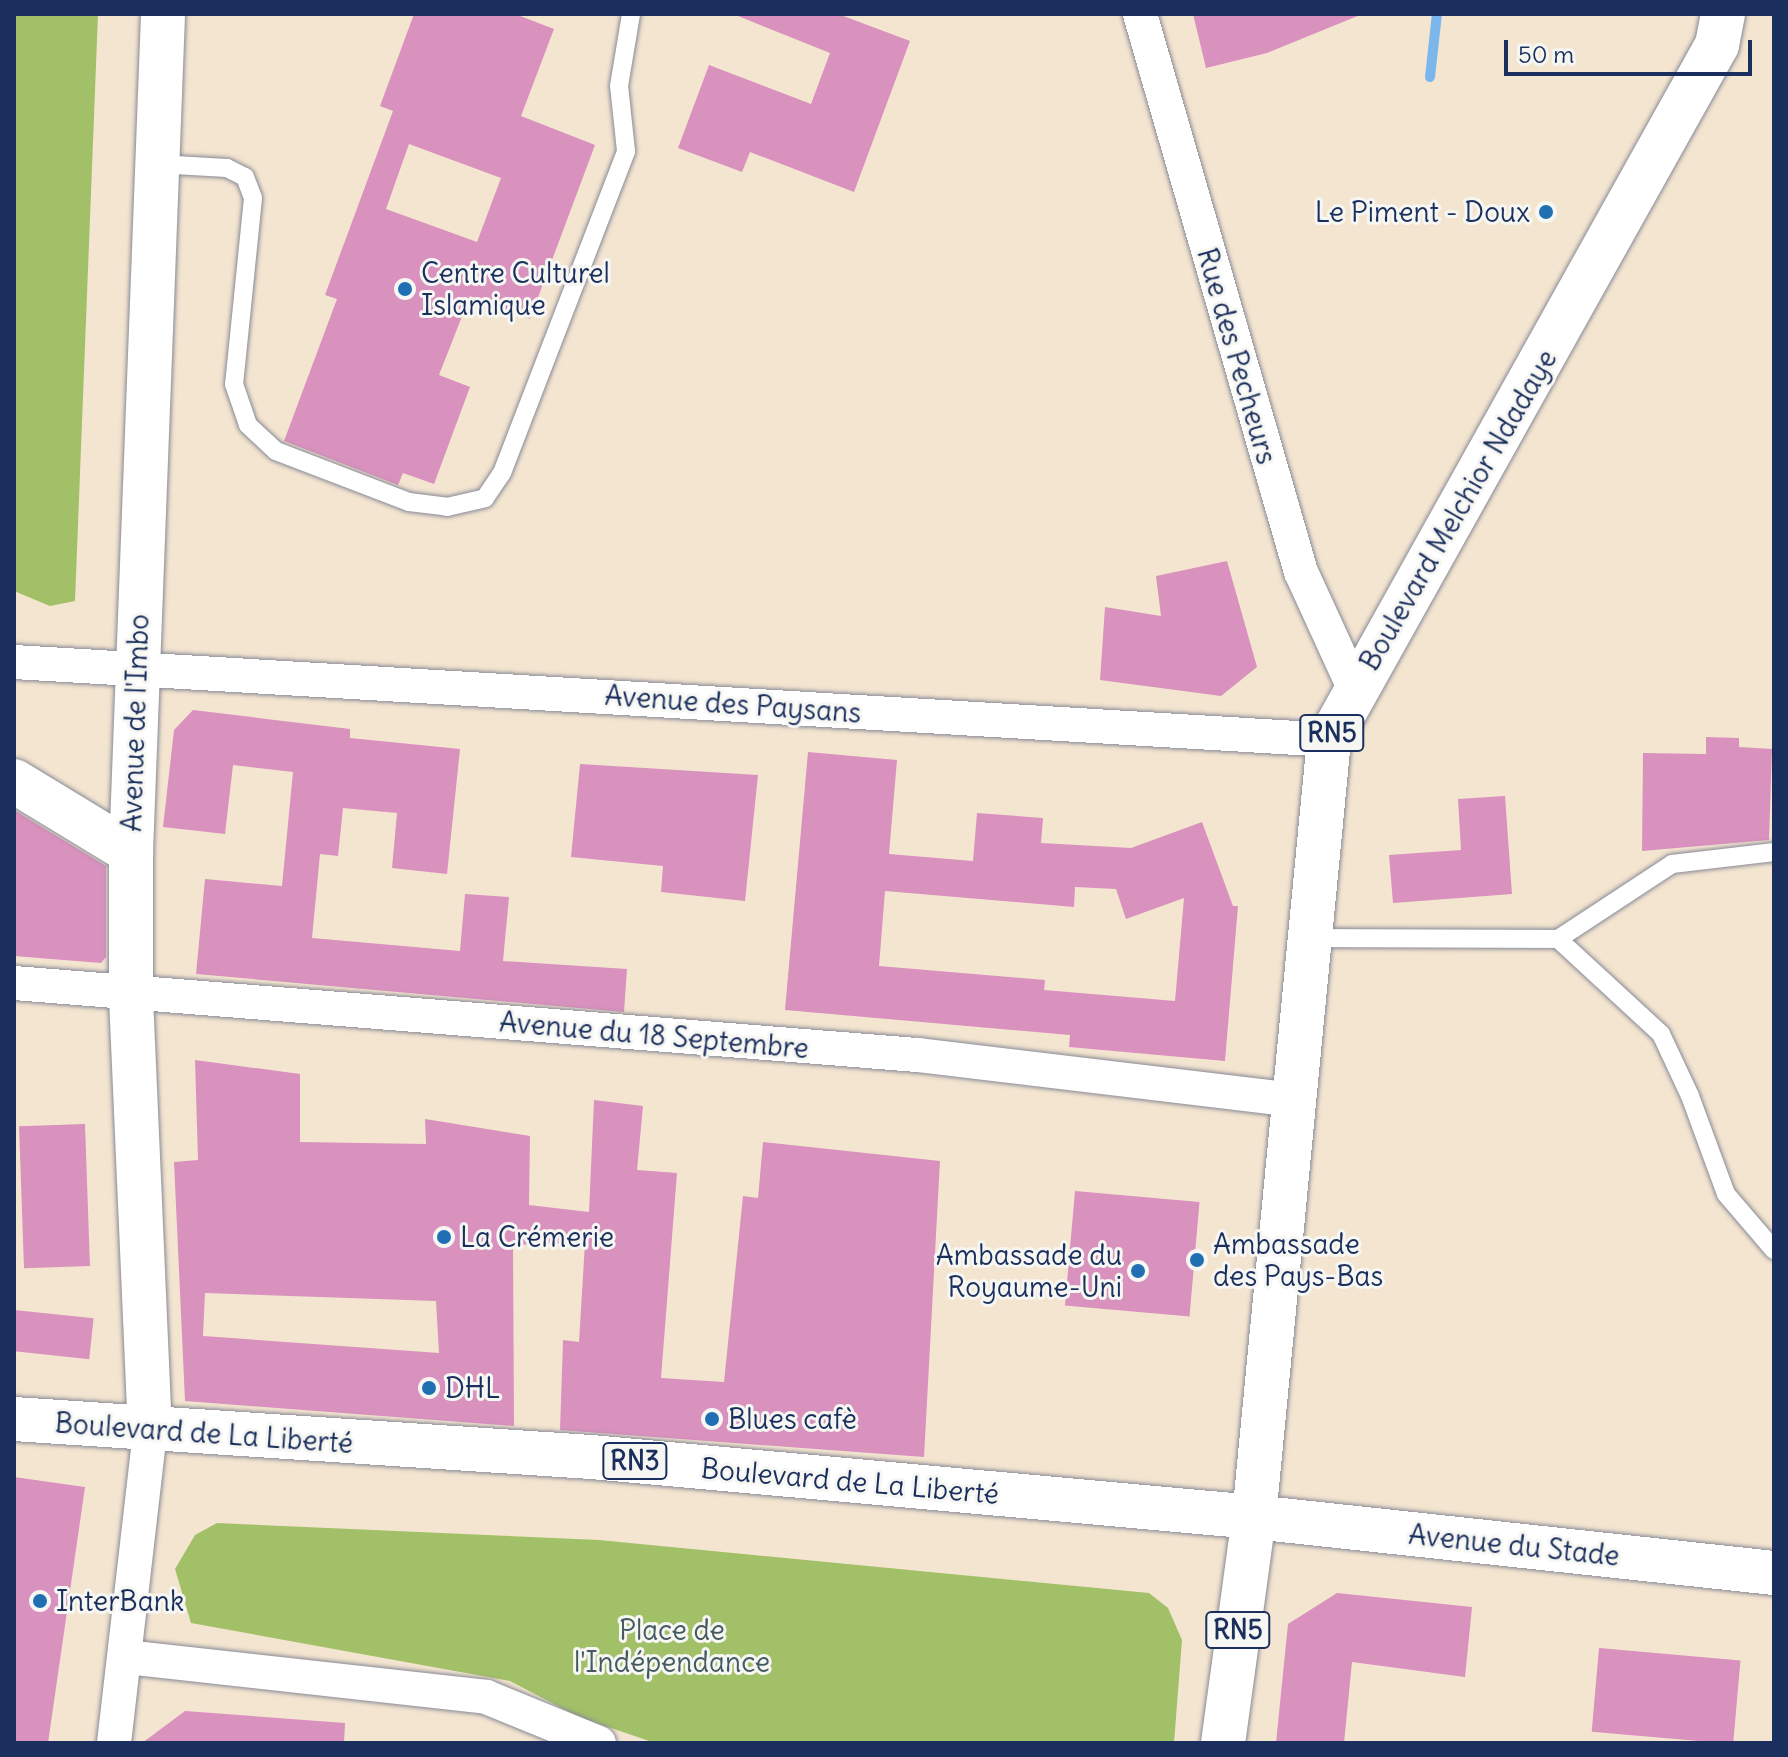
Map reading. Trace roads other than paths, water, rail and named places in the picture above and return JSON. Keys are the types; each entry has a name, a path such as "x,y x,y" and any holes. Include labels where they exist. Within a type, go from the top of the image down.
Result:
{"main road":[{"name":"Avenue de l'Imbo","path":"150,1432 131,994 131,852 163,14"},
{"name":"RN5","path":"1720,30 1753,14"},
{"name":"Boulevard Melchior Ndadaye","path":"1254,1517 1329,740 1720,30"},
{"path":"14,781 131,852"},
{"name":"Boulevard de La Liberté","path":"14,1419 150,1432 591,1457 1254,1517"},
{"name":"RN5","path":"1223,1743 1254,1517"},
{"name":"Avenue du Stade","path":"1254,1517 1774,1573"}],"street":[{"name":"Rue des Pecheurs","path":"1140,14 1288,532 1355,690"},
{"name":"Avenue des Paysans","path":"14,662 1329,740"},
{"name":"Avenue du 18 Septembre","path":"14,983 917,1055 1293,1100"},
{"path":"114,1743 150,1432"},
{"path":"126,1657 486,1697 599,1743"}],"lane":[{"path":"157,164 227,168 245,177 253,198 234,384 248,425 276,451 409,502 447,507 485,498 502,473 626,151 619,86 631,14"},
{"path":"1309,938 1558,939 1672,864 1774,852"},
{"path":"1558,939 1661,1034 1690,1096 1726,1194 1774,1250"}],"waterway":[{"path":"1430,77 1437,14"}],"place":[{"name":"Le Piment - Doux","path":"1546,212"},
{"name":"Centre Culturel Islamique","path":"405,289"},
{"name":"La Crémerie","path":"444,1237"},
{"name":"Ambassade des Pays-Bas","path":"1197,1260"},
{"name":"Ambassade du Royaume-Uni","path":"1138,1271"},
{"name":"DHL","path":"429,1388"},
{"name":"Blues cafè","path":"712,1419"},
{"name":"InterBank","path":"40,1601"}],"park label":[{"name":"Place de l'Indépendance","path":"672,1646"}]}
